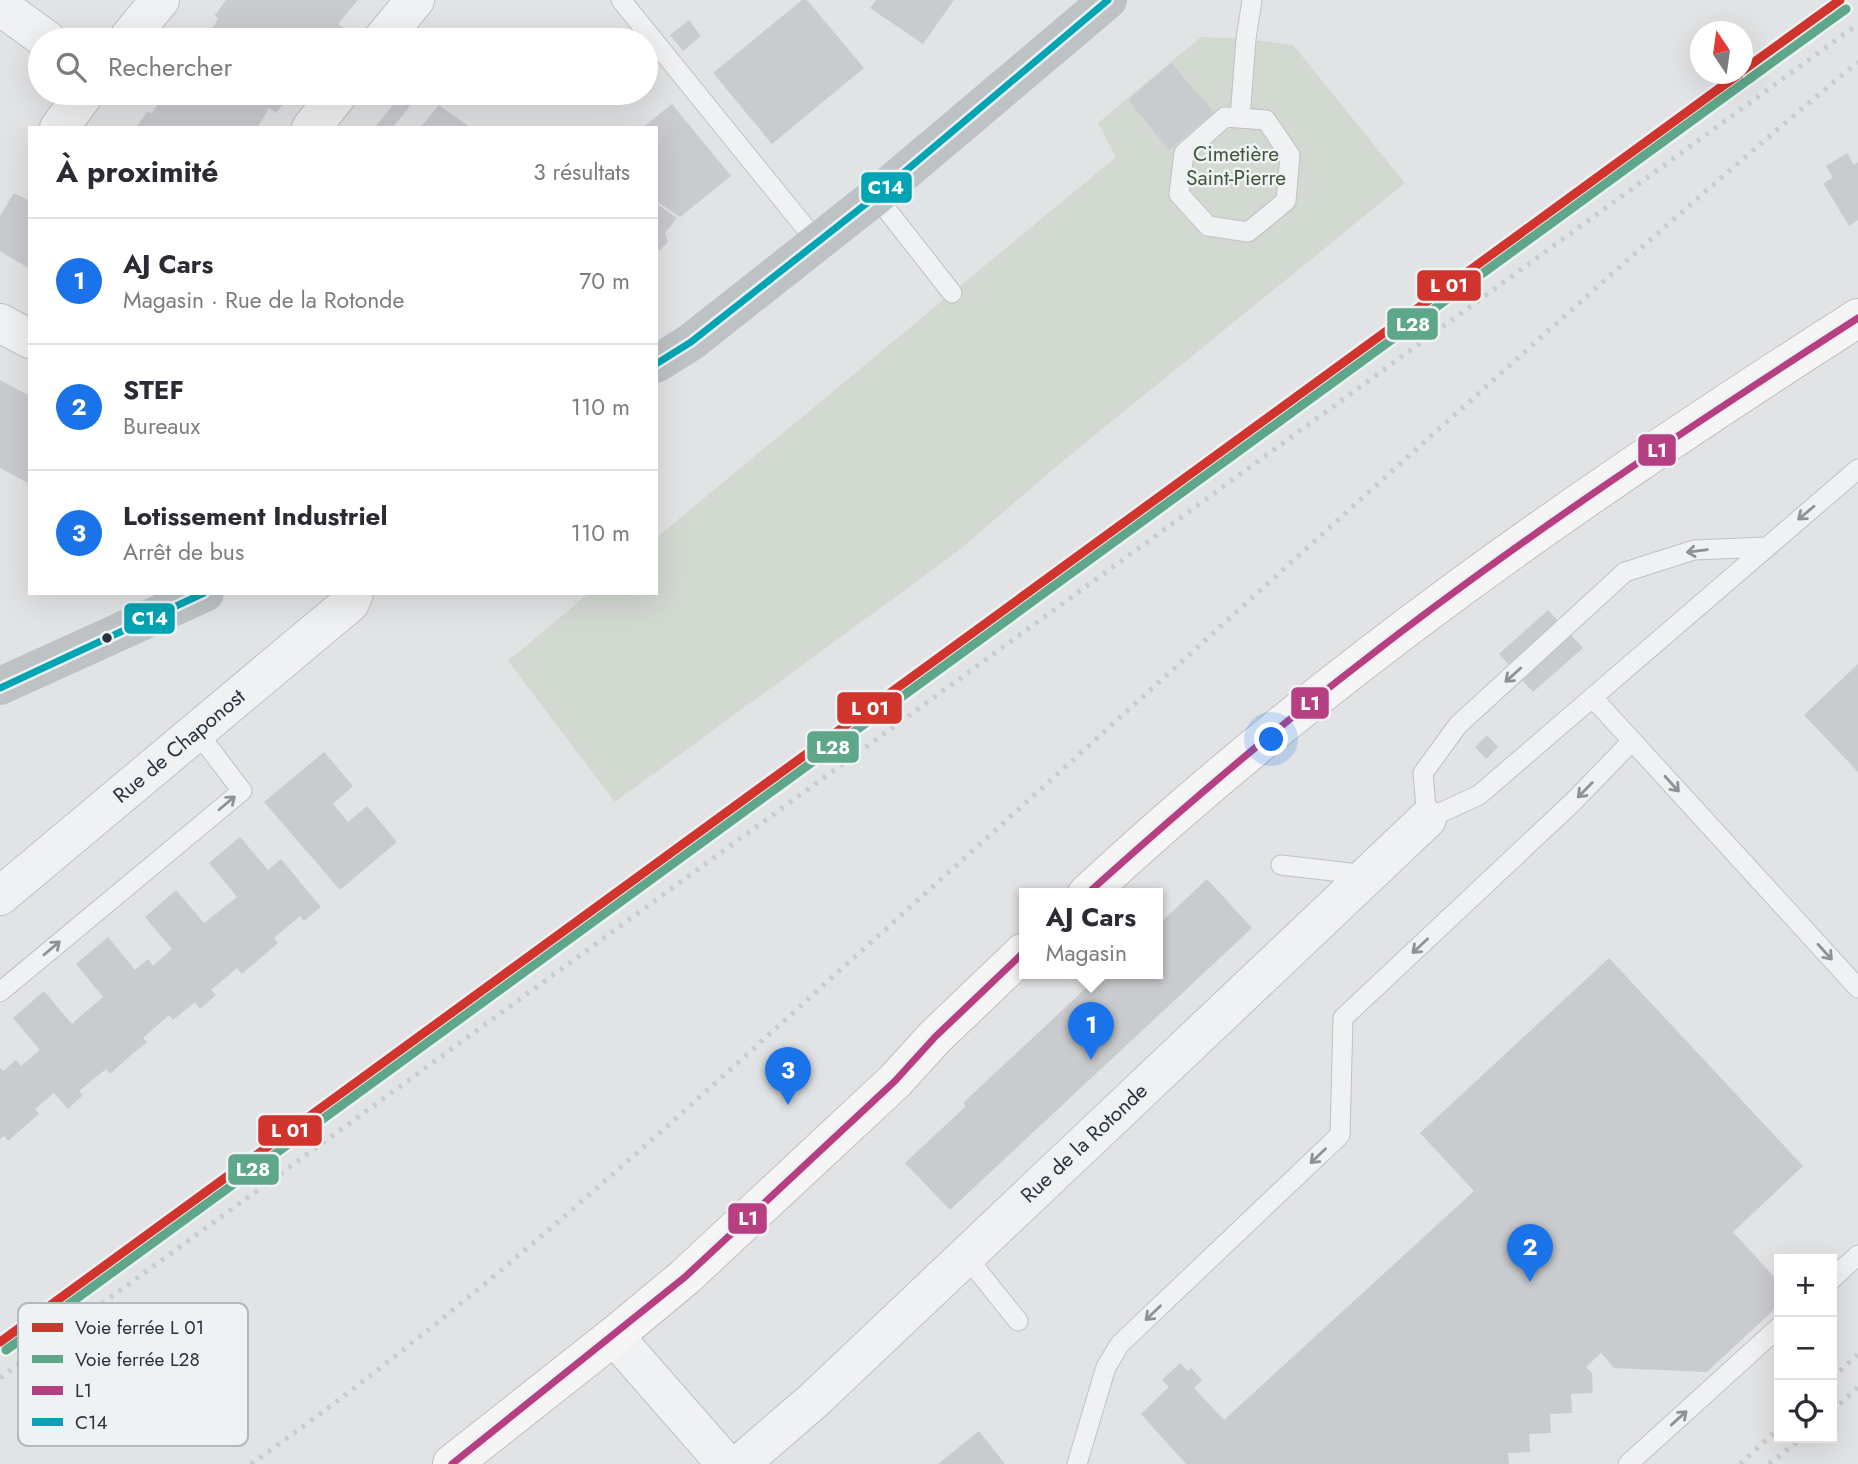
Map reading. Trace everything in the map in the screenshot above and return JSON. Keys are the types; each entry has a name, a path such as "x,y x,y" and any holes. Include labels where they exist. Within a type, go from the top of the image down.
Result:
{"main road":[{"path":"658,363 691,342 876,196 1108,0"},
{"path":"1094,888 1226,771 1441,601 1608,481 1858,318"},
{"path":"1,686 201,595"},
{"path":"452,1464 685,1277 822,1151 1019,957"}],"street":[{"path":"137,28 160,0"},
{"path":"392,28 415,0"},
{"path":"0,6 30,28"},
{"path":"60,126 76,105"},
{"path":"313,126 329,105"},
{"path":"0,323 28,339"},
{"name":"Rue de Chaponost","path":"0,897 350,603 353,595"},
{"name":"Rue de la Rotonde","path":"740,1464 814,1399 1427,819"},
{"path":"614,1336 726,1464"}],"lane":[{"path":"621,0 644,28"},
{"path":"1240,118 1252,0"},
{"path":"658,46 817,242"},
{"path":"1225,117 1240,118 1266,120 1290,155 1286,201 1248,232 1208,226 1179,194 1184,153 1225,117"},
{"path":"876,196 952,293"},
{"path":"1765,547 1693,550 1625,572 1458,725 1423,774 1427,819 1479,795 1858,469"},
{"path":"1593,698 1858,988"},
{"path":"0,992 242,791 197,732"},
{"path":"1077,1464 1106,1367 1121,1345 1340,1136 1343,1018 1574,801 1632,741"},
{"path":"1281,865 1368,875"},
{"path":"965,1255 1018,1321"},
{"path":"1837,1274 1858,1255"},
{"path":"1628,1464 1774,1332"}],"green space":[{"name":"Cimetière Saint-Pierre","path":"1201,37 1293,45 1405,183 1058,465 957,552 615,802 508,661 587,595 658,595 658,536 1116,157 1098,123"}],"building":[{"path":"226,0 358,0 338,24 344,28 212,28 218,19 215,15"},
{"path":"802,0 807,0 864,68 772,144 713,73"},
{"path":"876,0 954,0 923,44 870,8"},
{"path":"689,20 701,36 683,51 670,35"},
{"path":"1171,63 1214,112 1169,150 1128,100"},
{"path":"672,104 731,176 680,217 658,202 658,126 644,126"},
{"path":"157,105 283,105 276,113 269,108 258,126 137,126 147,112 152,113"},
{"path":"393,105 411,105 394,126 376,126"},
{"path":"439,105 468,126 422,126"},
{"path":"1847,153 1854,165 1858,162 1858,220 1849,226 1823,183 1833,178 1826,166"},
{"path":"14,193 28,200 28,268 0,251 0,216"},
{"path":"658,204 677,218 665,233 668,242 660,250"},
{"path":"0,380 28,395 28,483 0,468"},
{"path":"1548,610 1583,648 1533,692 1499,654"},
{"path":"1858,664 1858,772 1804,715"},
{"path":"1487,735 1498,747 1486,759 1475,747"},
{"path":"324,752 353,786 333,804 348,822 367,806 397,842 340,890 264,802"},
{"path":"240,837 268,870 281,859 321,907 304,921 300,916 274,938 278,943 242,974 237,968 211,990 216,995 200,1009 195,1002 173,1020 169,1015 143,1038 147,1042 110,1074 106,1069 79,1091 83,1095 68,1109 54,1093 35,1109 39,1114 8,1141 4,1136 0,1139 0,1068 3,1071 16,1060 21,1066 40,1050 13,1018 44,991 72,1024 103,997 76,964 108,937 135,970 148,959 153,966 172,949 145,917 176,890 204,923 237,897 209,863"},
{"path":"1207,879 1252,928 950,1210 905,1163 966,1106 963,1103 1096,979 1163,979 1163,920"},
{"path":"1609,958 1803,1166 1733,1232 1774,1277 1774,1310 1707,1372 1614,1368 1601,1353 1586,1367 1592,1373 1593,1393 1571,1394 1572,1413 1550,1414 1551,1433 1529,1434 1530,1452 1508,1453 1509,1464 1186,1464 1141,1414 1169,1387 1162,1380 1180,1363 1188,1371 1191,1368 1202,1380 1194,1388 1224,1420 1474,1191 1420,1133"},
{"path":"979,1431 1005,1464 938,1464"}],"railway":[{"path":"103,1303 1858,24"},
{"path":"251,1464 410,1345 562,1218 711,1087 1564,316 1739,162 1858,62"},
{"path":"1837,1373 1858,1354"},
{"path":"0,1378 18,1365"},
{"path":"1837,1406 1858,1387"},
{"path":"1740,1464 1774,1433"},
{"path":"1769,1464 1796,1443"}],"transit line":[{"name":"C14","path":"658,363 691,342 876,196 1108,0"},
{"path":"1753,63 1840,0"},
{"path":"53,1303 1725,84"},
{"name":"L1","path":"1094,888 1257,746 1422,616 1606,484 1858,318"},
{"name":"C14","path":"0,688 200,595"},
{"name":"L1","path":"452,1464 685,1277 895,1081 935,1037 1019,957"},
{"path":"0,1342 18,1329"}],"rail line":[{"name":"L28","path":"1753,76 1846,9"},
{"name":"L28","path":"70,1303 1742,84"},
{"name":"L28","path":"6,1350 18,1341"}],"place":[{"name":"AJ Cars","path":"1091,1060"},
{"name":"Lotissement Industriel","path":"788,1105"},
{"name":"STEF","path":"1530,1282"}]}
